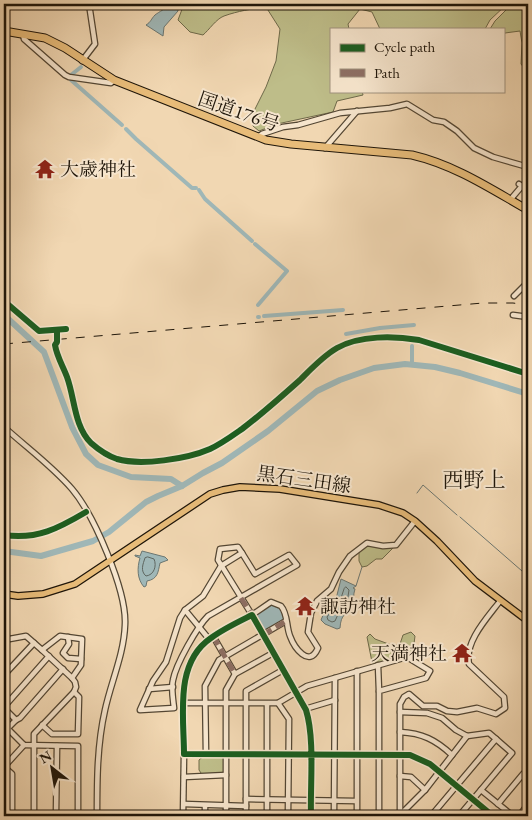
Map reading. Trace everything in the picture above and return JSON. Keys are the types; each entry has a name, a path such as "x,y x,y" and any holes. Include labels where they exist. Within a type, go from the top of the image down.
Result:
{"highway":[{"name":"国道176号","path":"4,31 45,38 65,48 82,61 114,80 258,137 278,143 428,159 463,172 528,210"}],"main road":[{"name":"黒石三田線","path":"4,594 18,596 54,592 75,584 109,558 204,498 223,490 240,486 280,489 379,505 403,513 437,541 475,581 528,621"}],"street":[{"path":"82,61 95,44 89,4"},
{"path":"23,34 24,39 65,75 111,83 114,80"},
{"path":"258,137 283,127 298,125 318,118 407,104 433,120 444,122 457,130 474,148 528,167"},
{"path":"325,148 357,111"},
{"path":"510,200 522,186 519,184"},
{"path":"514,296 528,282"},
{"path":"513,316 528,317"},
{"path":"4,427 72,489 88,514 109,558 124,603 126,627 101,729 97,771 97,816"},
{"path":"184,816 184,686 187,670 192,659 211,637 252,615 268,604 275,602 283,608 290,638 297,650 306,656 314,655 318,648 308,632 311,613 317,601 331,589 339,572 350,556 366,543 383,546 396,545 415,521"},
{"path":"242,553 221,566 203,596 185,610 176,627 166,662 149,689 140,710 174,708 173,686 178,666 199,626 208,616 240,598 297,565 289,555 255,574 242,553 238,547 220,549 218,560 221,566 240,598 252,615 305,709 310,724 311,816"},
{"path":"400,816 400,704 404,697 409,694 423,706 438,706 447,711 457,712 477,708 496,714 504,708 504,697 469,664 467,657 470,644 500,600"},
{"path":"185,610 211,637 235,674"},
{"path":"206,754 205,686 219,660 286,621"},
{"path":"4,645 6,640 26,636 72,678 76,687 74,692 34,734 34,815"},
{"path":"42,650 60,636 82,639 81,665 72,678"},
{"path":"68,637 68,644 62,653 68,658 82,659"},
{"path":"4,675 34,643"},
{"path":"226,816 226,690 235,674 273,653"},
{"path":"16,720 4,708 49,656"},
{"path":"184,703 278,703 307,686 407,657 430,671 426,678 379,691"},
{"path":"378,665 379,816"},
{"path":"4,814 78,815 78,746 24,745 5,729 20,718 63,669"},
{"path":"246,816 246,690 283,670"},
{"path":"356,816 357,672"},
{"path":"334,816 335,678"},
{"path":"149,689 184,686"},
{"path":"42,725 52,734 78,734 79,697 74,692"},
{"path":"305,709 335,700"},
{"path":"278,703 289,719 288,816"},
{"path":"267,704 267,816"},
{"path":"400,712 426,713 442,718 456,730 467,736 489,733 512,753 459,816"},
{"path":"400,732 427,736 441,744 452,755"},
{"path":"400,816 425,790 467,736"},
{"path":"431,816 496,739"},
{"path":"12,815 12,774 4,767 24,745"},
{"path":"56,815 57,746"},
{"path":"184,754 410,755 430,764 457,785 491,816"},
{"path":"498,804 523,774 528,779"},
{"path":"184,777 226,775"},
{"path":"400,776 411,777 425,790"},
{"path":"481,790 513,816"},
{"path":"246,799 356,801"},
{"path":"184,804 246,806"},
{"path":"519,816 528,804"},
{"path":"205,806 205,816"}],"shaded area":[{"path":"184,4 507,4 490,20 486,28 380,28 372,12 360,9 348,24 349,28 330,28 330,92 362,92 363,95 337,101 333,112 277,124 259,131 253,126 254,111 276,61 280,29 266,7 245,10 221,17 203,35 190,32 178,20"},
{"path":"512,4 528,4 528,73 521,64 522,43 520,31 504,34 504,28 491,28"},
{"path":"367,543 396,545 382,559 376,559 367,566 362,567 359,561 359,548"},
{"path":"411,632 415,636 412,659 407,657 373,667 367,637 370,634 375,639 394,646 400,644 403,635"},
{"path":"206,754 226,754 226,775 203,776 199,770 199,760"}],"water":[{"path":"168,4 177,4 178,11 164,27 163,36 146,25"},
{"path":"142,551 165,557 168,560 160,563 157,575 147,581 144,587 138,573 140,558 135,556 140,556"},
{"path":"341,579 356,586 353,588 355,589 352,606 343,617 340,628 337,629 325,624 321,620 326,608 337,595"},
{"path":"270,604 279,606 283,612 284,620 265,631 255,615"}],"waterway":[{"path":"71,75 81,67"},
{"path":"71,80 122,125"},
{"path":"126,129 192,188 196,188"},
{"path":"199,190 205,199 252,241"},
{"path":"255,244 287,271 258,305"},
{"path":"264,316 343,310"},
{"path":"4,315 44,352 72,427 86,454 98,465 131,477 171,479 182,486"},
{"path":"346,334 414,325"},
{"path":"412,346 412,365"},
{"path":"4,551 41,556 93,541 109,532 146,502 182,486 222,463 268,431 317,391 340,380 374,368 405,364 435,367 528,394"},
{"path":"417,493 423,485 457,515"},
{"path":"460,517 522,571"},
{"path":"356,586 362,567"},
{"path":"524,573 528,576"}],"railway":[{"path":"4,344 483,303 528,305"}],"marked path":[{"path":"241,598 252,615"},
{"path":"263,635 286,621"},
{"path":"213,636 235,674"}],"cycle path":[{"path":"4,301 39,331 66,329"},
{"path":"57,330 57,342 55,345 70,385 81,429 91,443 100,450 114,458 127,461 151,462 177,458 200,453 214,447 257,417 327,355 337,348 356,341 388,337 419,340 528,374"},
{"path":"4,535 27,536 37,534 57,528 86,512"},
{"path":"311,816 312,762 311,748 310,734 309,722 306,710 252,615 211,638 199,649 191,661 184,691 184,754 410,755 430,764 493,816"}],"place":[{"name":"大歳神社","path":"45,169"},
{"name":"諏訪神社","path":"305,606"},
{"name":"天満神社","path":"462,653"}],"district":[{"name":"西野上","path":"474,480"}]}
